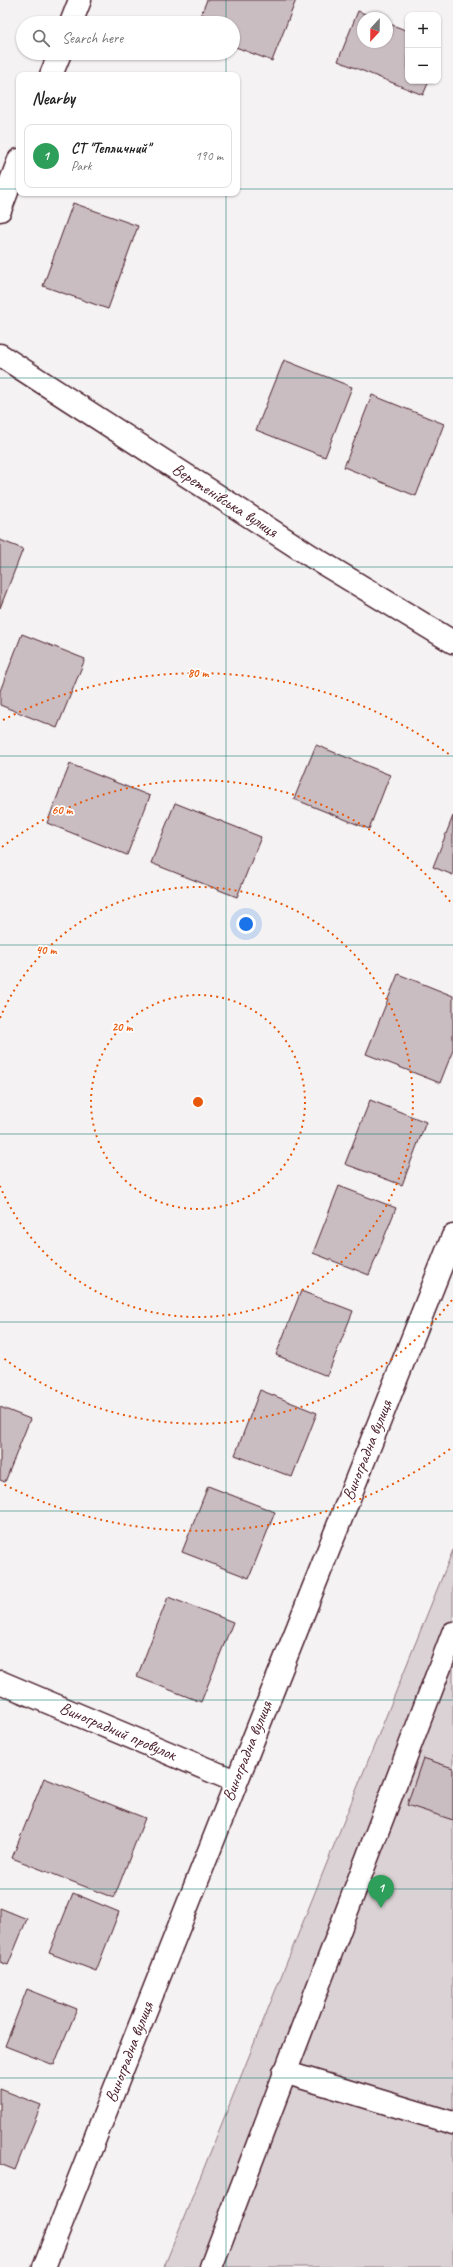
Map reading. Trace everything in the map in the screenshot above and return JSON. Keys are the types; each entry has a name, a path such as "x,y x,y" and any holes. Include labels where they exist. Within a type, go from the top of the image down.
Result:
{"street":[{"path":"74,16 80,0"},
{"path":"53,72 57,60"},
{"path":"0,210 16,168"},
{"name":"Веретенівська вулиця","path":"0,355 311,556 453,642"},
{"name":"Виноградна вулиця","path":"44,2267 235,1781 453,1236"},
{"path":"211,2267 284,2072 453,1633"},
{"name":"Виноградний провулок","path":"0,1682 235,1781"},
{"path":"284,2072 453,2123"}],"shaded area":[{"path":"453,1550 453,2267 164,2267"}],"building":[{"path":"207,0 296,0 272,61 240,49 240,16 206,16 201,14"},
{"path":"357,14 357,48 393,48 393,25 405,30 405,84 428,84 423,95 338,61"},
{"path":"73,203 138,226 108,309 43,286"},
{"path":"284,360 352,387 325,457 256,430"},
{"path":"372,395 444,424 416,496 344,467"},
{"path":"0,540 23,549 0,608"},
{"path":"22,634 85,659 57,728 0,705 0,691"},
{"path":"316,745 390,775 369,829 294,799"},
{"path":"70,764 150,796 127,855 47,823"},
{"path":"175,803 261,837 237,897 151,863"},
{"path":"453,816 453,875 433,867"},
{"path":"398,974 453,996 453,1050 440,1083 366,1054"},
{"path":"370,1100 426,1122 402,1185 345,1164"},
{"path":"339,1186 396,1208 369,1275 313,1253"},
{"path":"301,1291 353,1311 327,1376 276,1355"},
{"path":"260,1390 317,1413 292,1477 235,1455"},
{"path":"0,1407 30,1419 5,1482 0,1480"},
{"path":"208,1486 275,1512 249,1578 182,1552"},
{"path":"168,1597 233,1622 201,1702 137,1677"},
{"path":"423,1758 453,1768 453,1820 407,1805"},
{"path":"44,1778 145,1818 114,1898 12,1858"},
{"path":"73,1893 119,1912 96,1971 49,1953"},
{"path":"0,1908 27,1919 8,1965 0,1962"},
{"path":"27,1989 77,2009 54,2065 5,2046"},
{"path":"0,2089 41,2105 15,2170 0,2164"}],"place":[{"name":"СТ \"Тепличний\"","path":"381,1908"}]}
